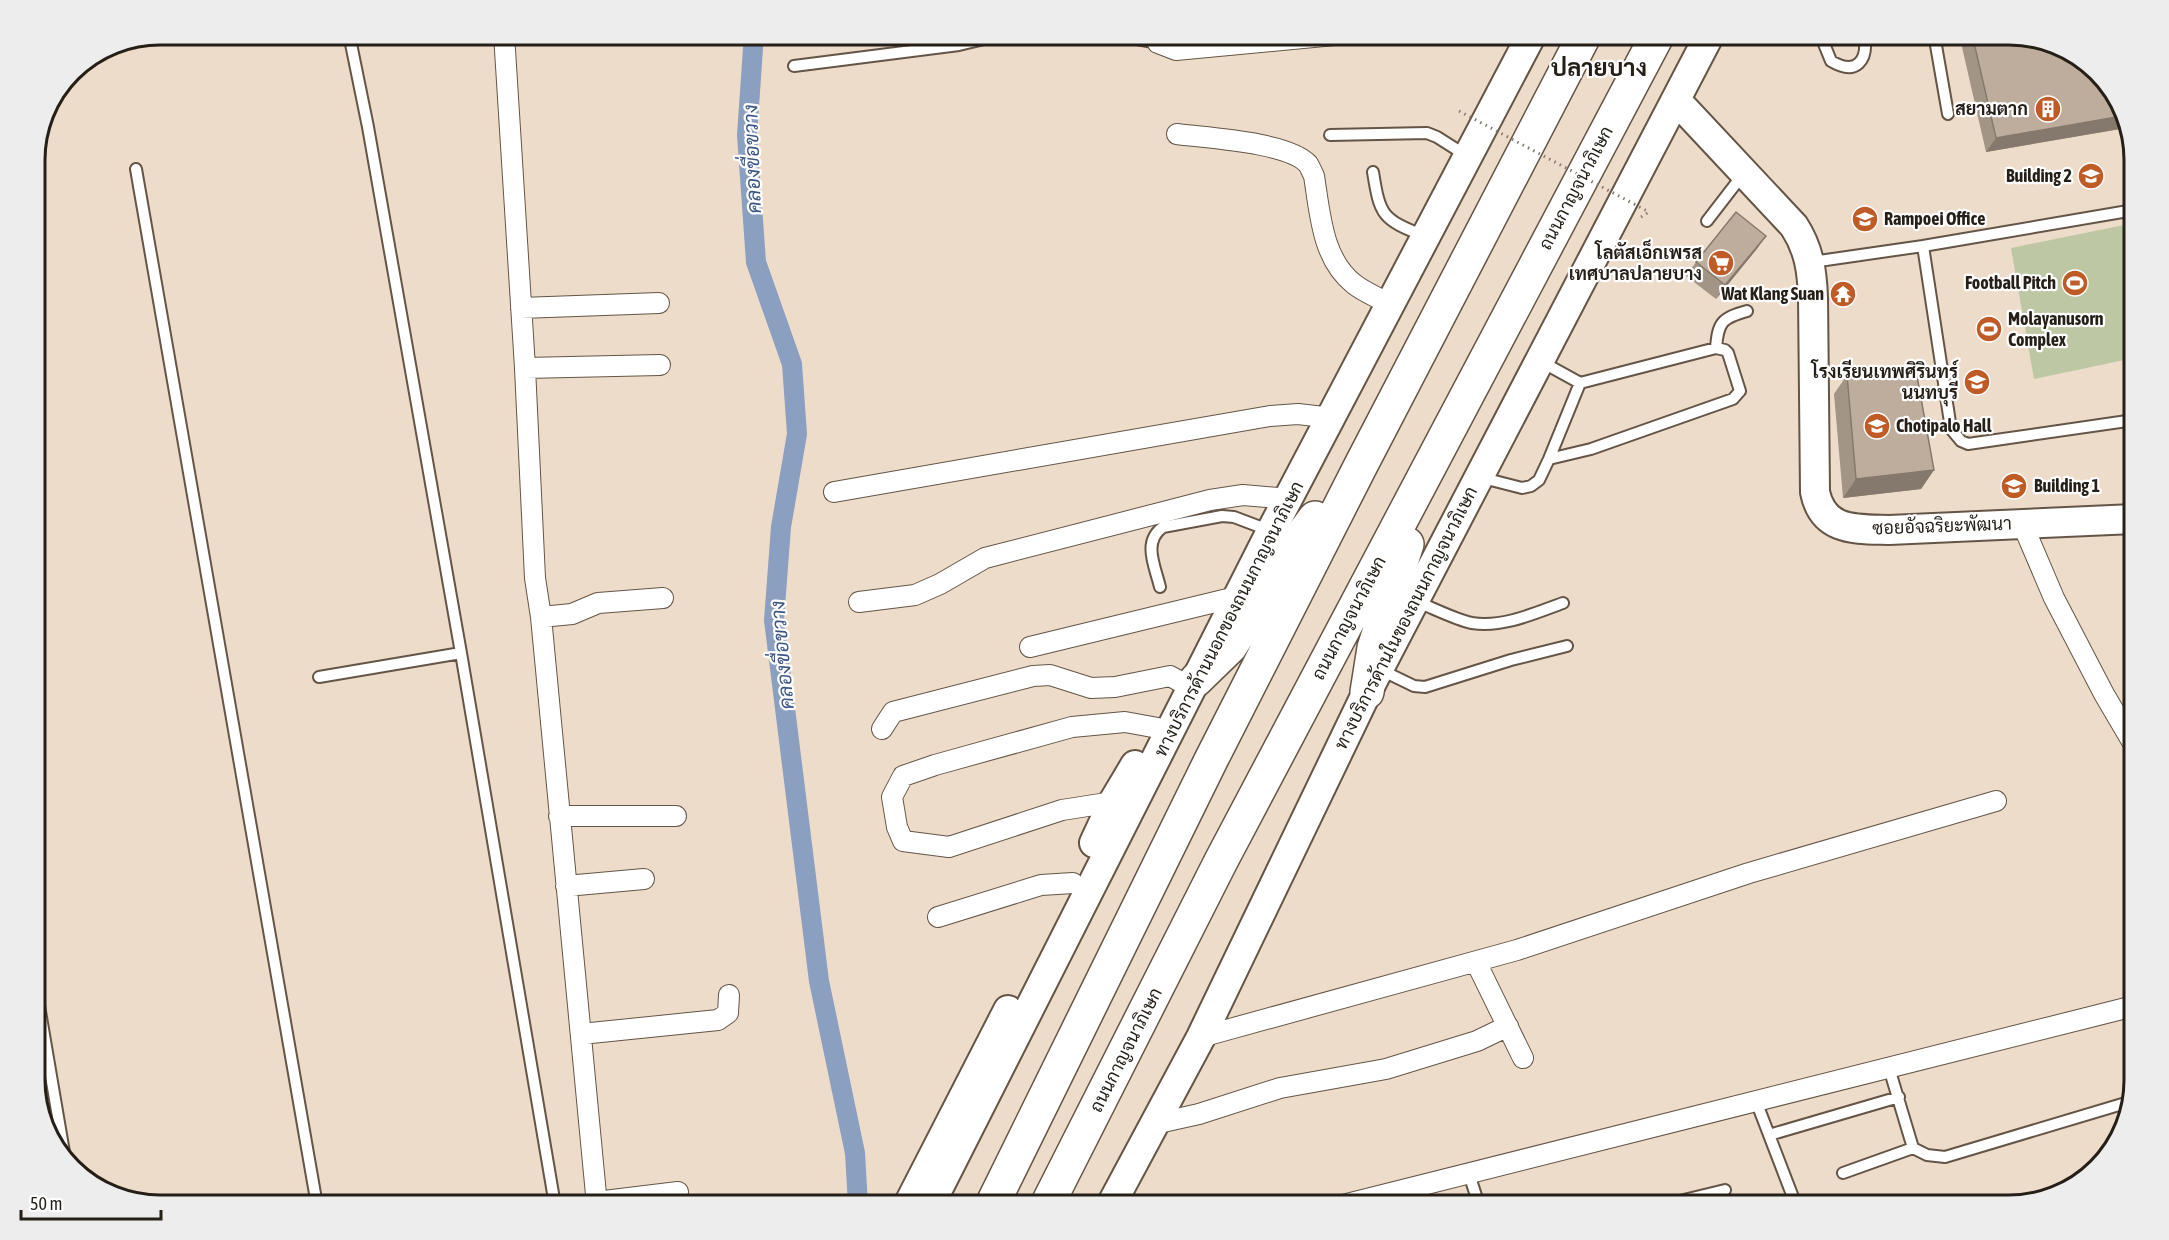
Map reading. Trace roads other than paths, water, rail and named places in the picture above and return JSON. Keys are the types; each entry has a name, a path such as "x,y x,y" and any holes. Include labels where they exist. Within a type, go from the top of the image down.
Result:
{"highway":[{"path":"997,1195 1211,760 1579,45"},
{"name":"ถนนกาญจนาภิเษก","path":"1053,1195 1221,861 1652,45"},
{"path":"1373,681 1374,648 1380,625 1436,457"},
{"path":"1190,693 1230,647 1302,534 1360,467"}],"main road":[{"name":"ทางบริการด้านนอกของถนนกาญจนาภิเษก","path":"936,1195 1271,531 1467,157 1520,45"},
{"name":"ทางบริการด้านในของถนนกาญจนาภิเษก","path":"1117,1195 1201,1037 1373,681 1704,45"},
{"name":"ซอยอัจฉริยะพัฒนา","path":"1676,100 1794,226 1806,247 1810,263 1814,320 1815,492 1822,512 1836,523 1850,529 1889,530 2124,519"},
{"path":"914,1195 1113,802 1158,728 1190,693"},
{"path":"1132,1195 1180,1077"}],"street":[{"path":"505,45 525,368 534,578 542,617 596,1195"},
{"path":"1166,45 1176,51 1236,45"},
{"path":"1177,134 1248,142 1297,156 1308,164 1314,176 1330,254 1354,284 1391,305"},
{"path":"521,308 659,303"},
{"path":"525,368 660,365"},
{"path":"834,492 1270,416 1298,414 1332,418"},
{"path":"859,602 915,595 986,558 1210,500 1243,495 1289,499"},
{"path":"2022,523 2054,598 2124,728"},
{"path":"1030,647 1240,596"},
{"path":"542,617 573,614 598,603 663,598"},
{"path":"882,729 893,712 1033,676 1050,675 1091,688 1115,687 1170,676 1190,693"},
{"path":"1113,802 1062,810 949,847 903,841 897,827 892,797 903,776 1040,735 1102,723 1125,723 1158,728"},
{"path":"1201,1037 1517,950 1749,873 1996,801"},
{"path":"559,816 676,816"},
{"path":"566,886 644,879"},
{"path":"938,917 1041,885 1073,883"},
{"path":"1476,962 1523,1058"},
{"path":"581,1034 718,1020 728,1013 729,995"},
{"path":"1386,1195 2124,1009"},
{"path":"1163,1122 1199,1114 1280,1088 1386,1069 1478,1041 1508,1026"},
{"path":"658,1195 678,1192"}],"lane":[{"path":"351,45 368,127 461,652 553,1195"},
{"path":"794,66 926,45"},
{"path":"1824,45 1831,61 1848,68 1858,65 1863,59 1866,45"},
{"path":"1936,45 1948,114"},
{"path":"1330,135 1427,133 1467,157"},
{"path":"136,169 315,1195"},
{"path":"1373,172 1378,203 1384,215 1397,225 1426,236"},
{"path":"1707,221 1744,172"},
{"path":"1810,263 2124,212"},
{"path":"1923,246 1951,429 1961,441 1968,444 2124,421"},
{"path":"1716,348 1717,334 1723,321 1747,311"},
{"path":"1539,361 1580,383 1716,348 1728,353 1740,386 1740,391 1733,399 1591,449 1549,459"},
{"path":"1478,477 1522,488 1531,486 1539,480 1580,383"},
{"path":"1160,587 1150,545 1155,533 1163,527 1222,516 1234,517 1271,531"},
{"path":"1414,601 1472,623 1500,622 1526,617 1563,603"},
{"path":"1373,681 1425,687 1567,646"},
{"path":"319,677 461,652"},
{"path":"45,1043 61,1138"},
{"path":"1889,1068 1913,1148"},
{"path":"1769,1136 1899,1097"},
{"path":"1756,1101 1792,1195"},
{"path":"1843,1173 1913,1148 1927,1155 1945,1157 2121,1104"},
{"path":"1469,1174 1476,1195"},
{"path":"1706,1195 1725,1190"}],"waterway":[{"name":"คลองขื่อขวาง","path":"753,45 747,135 756,262 792,364 797,434 781,527 774,620 819,981 855,1153 857,1195"}],"place":[{"name":"สยามตาก","path":"2048,109"},
{"name":"Building 2","path":"2091,176"},
{"name":"Rampoei Office","path":"1865,219"},
{"name":"โลตัสเอ็กเพรส เทศบาลปลายบาง","path":"1721,263"},
{"name":"Football Pitch","path":"2075,283"},
{"name":"Wat Klang Suan","path":"1843,294"},
{"name":"Molayanusorn Complex","path":"1989,329"},
{"name":"โรงเรียนเทพศิรินทร์ นนทบุรี","path":"1977,382"},
{"name":"Chotipalo Hall","path":"1877,426"},
{"name":"Building 1","path":"2014,486"}],"district":[{"name":"ปลายบาง","path":"1599,68"}]}
